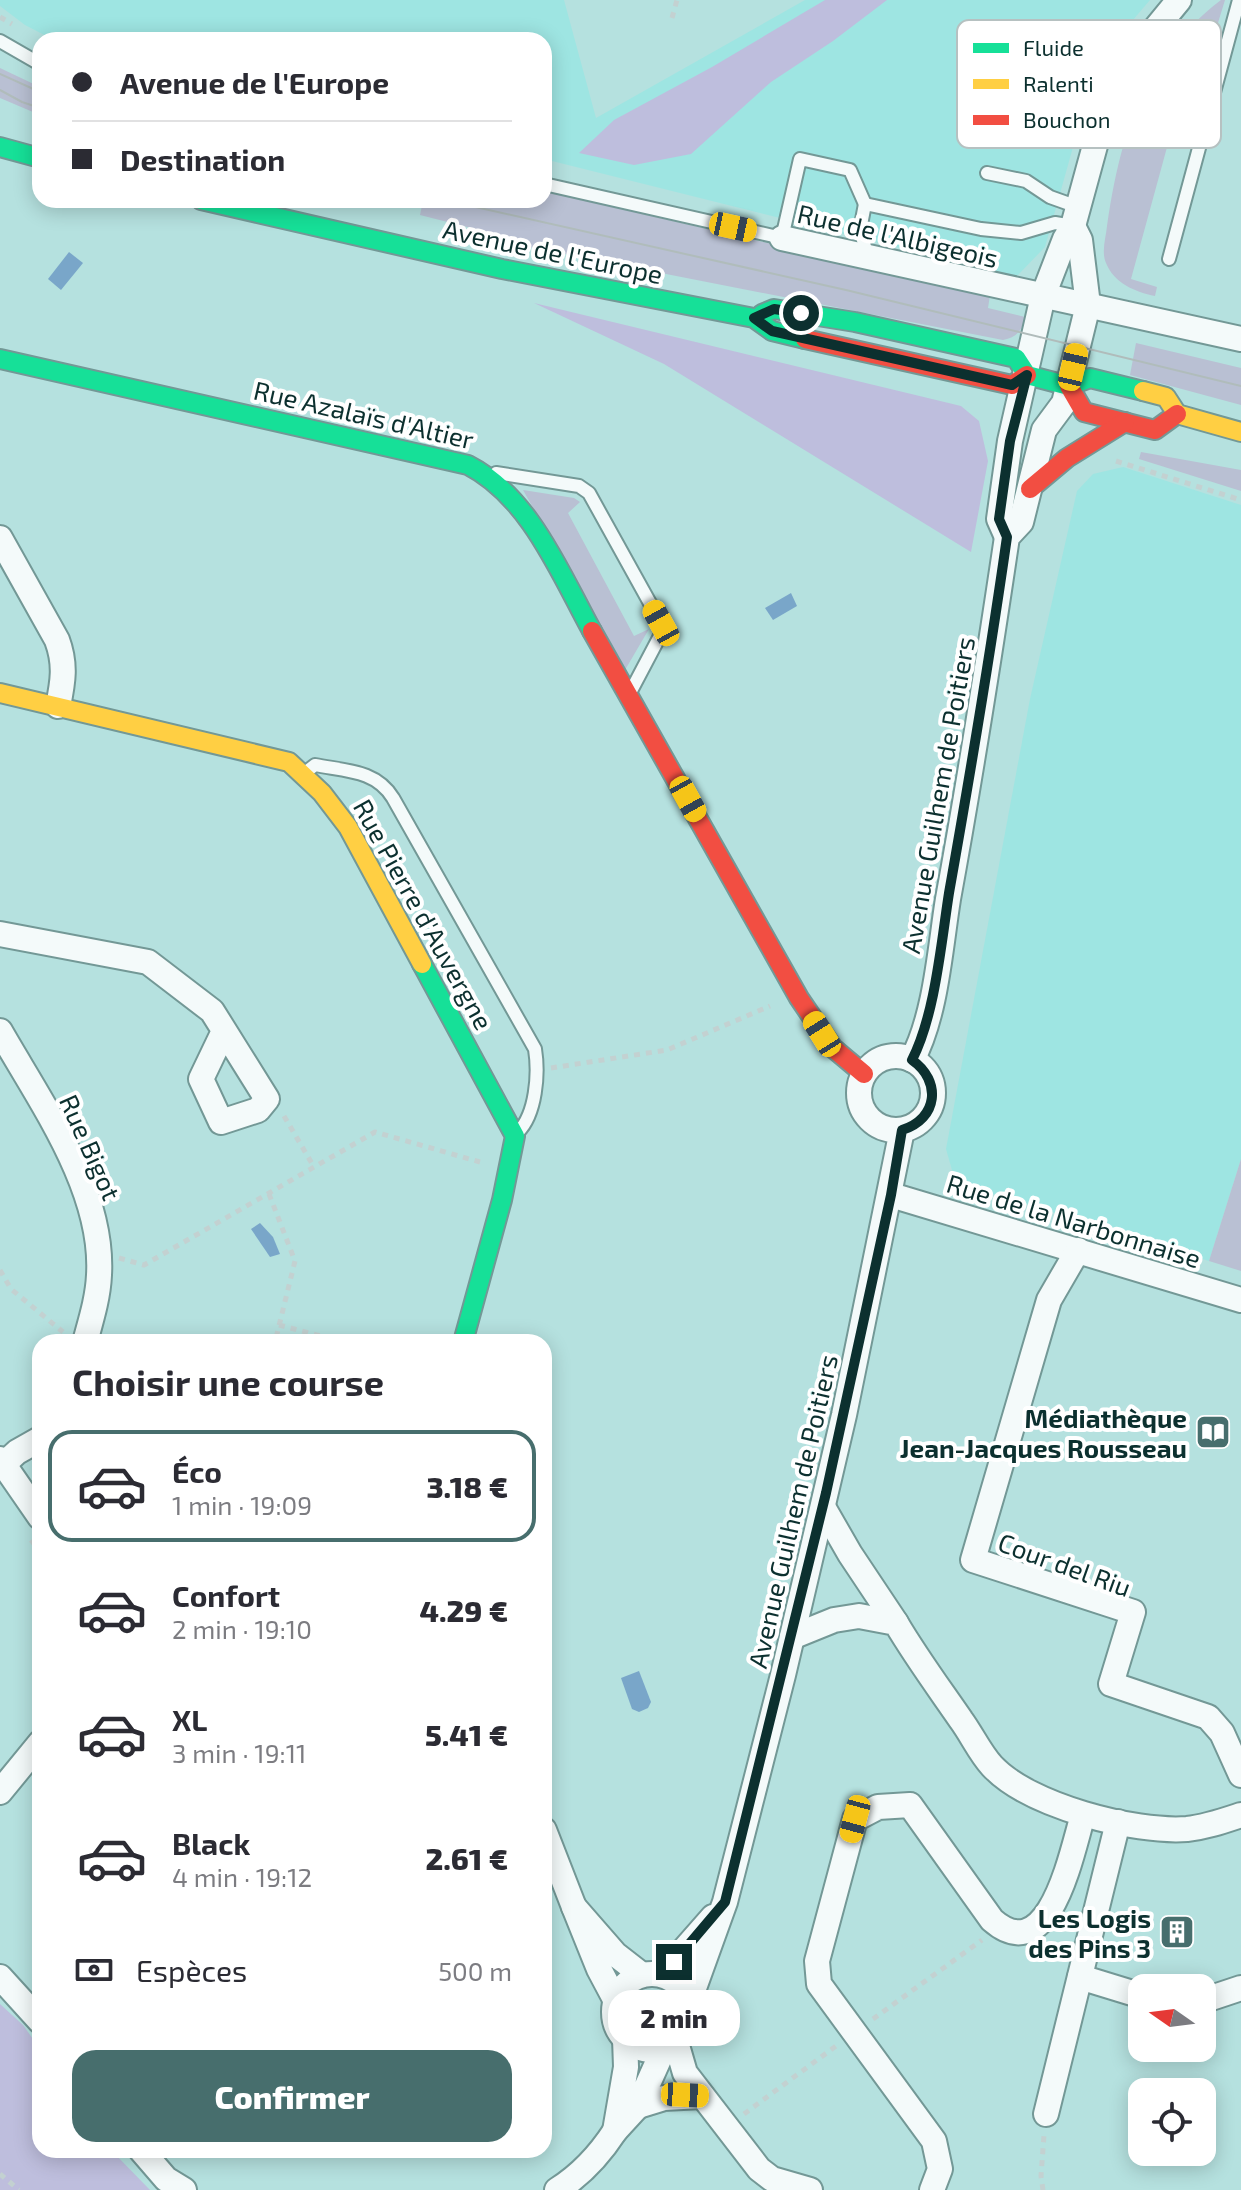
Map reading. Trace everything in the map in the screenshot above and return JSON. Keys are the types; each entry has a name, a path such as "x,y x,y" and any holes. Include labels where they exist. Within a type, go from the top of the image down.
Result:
{"street":[{"name":"Avenue Guilhem de Poitiers","path":"1163,20 1179,0"},
{"path":"0,147 32,156"},
{"name":"Avenue Guilhem de Poitiers","path":"912,1060 922,1042 973,760 1007,537 999,519 1010,441 1043,296 1075,216 1094,148"},
{"name":"Avenue de l'Europe","path":"236,208 502,269 754,318 772,331 1012,385 1027,375"},
{"path":"1075,216 1088,305"},
{"name":"Rue de l'Albigeois","path":"782,238 1241,339"},
{"name":"Avenue Guilhem de Poitiers","path":"1007,537 1021,522 1044,430 1064,403 1088,305"},
{"name":"Avenue de l'Europe","path":"754,318 774,309 855,322 1016,358 1027,375 1069,386 1090,378 1166,397 1177,414 1241,432"},
{"name":"Rue Azalaïs d'Altier","path":"0,359 468,465 485,473 519,509 548,552 799,998 833,1048 864,1074"},
{"path":"1069,386 1084,412 1155,430 1177,414"},
{"path":"1030,489 1067,458 1125,422"},
{"path":"0,538 57,640 63,657 65,674 58,706"},
{"name":"Rue Pierre d'Auvergne","path":"0,693 289,762 303,774 348,827 515,1136"},
{"path":"0,934 148,962 212,1011 267,1099 258,1110 221,1122 201,1079 224,1031"},
{"name":"Rue Bigot","path":"0,1031 67,1150 91,1208 99,1254 98,1292 80,1334"},
{"path":"891,1056 912,1060 929,1076 933,1099 923,1119 914,1126 890,1130 869,1119 859,1097 864,1074 871,1065 891,1056"},
{"name":"Avenue Guilhem de Poitiers","path":"689,2002 725,1902 792,1637 891,1195 902,1130"},
{"path":"465,1334 502,1200 515,1136"},
{"name":"Rue de la Narbonnaise","path":"891,1195 1241,1300"},
{"name":"Cour del Riu","path":"1078,1250 1049,1300 973,1560 1133,1612 1111,1684 1208,1717 1222,1733 1241,1775"},
{"path":"32,1444 2,1462 32,1505"},
{"path":"823,1507 850,1554 992,1766 1021,1790 1083,1815 1118,1822 1187,1829 1241,1815"},
{"path":"792,1637 834,1620 859,1616 896,1623"},
{"path":"0,1792 32,1753"},
{"path":"932,2190 940,2169 934,2141 819,1984 817,1961 855,1819 878,1807 910,1805 992,1920 1001,1927 1022,1931 1045,1919 1055,1904 1083,1815"},
{"path":"1046,2114 1118,1822"},
{"path":"552,1851 599,1969 616,2001 615,2020 625,2038 626,2067 615,2131"},
{"name":"Avenue Guilhem de Poitiers","path":"652,1975 725,1902"},
{"path":"557,2190 571,2182 638,2106 670,2045 688,2024 689,2002 679,1985 652,1975 615,1954 574,1907"},
{"path":"616,2001 631,1980 652,1975"},
{"path":"0,1977 32,2012"},
{"path":"1080,1977 1128,1992"},
{"path":"1216,1996 1241,1988"},
{"path":"625,2038 643,2048 670,2045"},
{"path":"670,2045 685,2073 765,2175 810,2190"},
{"path":"638,2106 664,2098 702,2096"},
{"path":"148,2158 166,2179 184,2190"}],"lane":[{"path":"1221,67 1239,0"},
{"path":"0,41 32,59"},
{"path":"1169,259 1199,148"},
{"path":"782,238 800,159 850,170 865,204 860,230 868,257"},
{"path":"987,173 1026,181 1075,216"},
{"name":"Rue de l'Albigeois","path":"552,186 782,238"},
{"path":"865,204 981,229 1021,233 1075,216"},
{"path":"485,473 515,474 579,486 589,493 661,623 661,634 630,693"},
{"path":"303,774 315,765 373,777 385,785 535,1049 538,1068 527,1123 515,1136"}],"path":[{"path":"672,18 677,0"},
{"path":"1094,441 1109,459 1241,500"},
{"path":"538,1068 561,1068 667,1050 776,1003 799,998"},
{"path":"267,1099 288,1120 314,1167"},
{"path":"99,1254 144,1265 375,1132 482,1163"},
{"path":"269,1194 295,1261 277,1334"},
{"path":"0,1270 11,1289 71,1334"},
{"path":"279,1325 313,1334"},
{"path":"1043,2190 1041,2176 1046,2114"},
{"path":"0,2174 19,2190"}],"shaded area":[{"path":"0,0 564,0 596,118 805,0 1150,0 1133,20 957,20 957,148 1073,148 1045,247 1016,277 552,161 552,32 39,32 0,6"},
{"path":"825,0 887,0 771,82 691,154 634,165 579,153 614,120"},
{"path":"1225,0 1219,20 1198,20"},
{"path":"0,68 32,83 32,112 0,98"},
{"path":"1123,148 1167,148 1131,279 1157,287 1155,296 1120,281 1105,259 1105,240"},
{"path":"552,193 990,295 988,308 1025,317 1020,330 1003,340 493,240 471,228 420,215 421,208 552,208"},
{"path":"69,252 83,263 61,290 48,279"},
{"path":"534,303 961,406 979,421 988,461 971,552 664,364"},
{"path":"1136,343 1241,368 1241,405 1130,375"},
{"path":"1141,452 1241,470 1241,491 1139,459"},
{"path":"1123,467 1241,505 1241,1159 1209,1261 977,1189 952,1170 946,1149 1030,699 1077,491 1093,474"},
{"path":"523,490 574,498 580,502 568,513 634,636 649,629 625,670"},
{"path":"791,593 797,606 773,620 765,608"},
{"path":"1241,1159 1241,1271 1209,1261"},
{"path":"260,1223 273,1237 280,1254 270,1257 251,1229"},
{"path":"639,1671 651,1702 648,1708 639,1712 632,1709 621,1678"},
{"path":"0,2004 32,2038 32,2158 119,2158 150,2190 0,2190"}],"tram line":[{"path":"0,74 32,88"},
{"path":"0,90 32,105"},
{"path":"480,208 846,290 1241,386"}],"traffic: fast":[{"path":"0,147 32,156"},
{"path":"236,208 502,269 754,318 772,331 805,339"},
{"path":"762,314 774,309 855,322 1016,358 1027,375 1069,386 1090,378 1143,391"},
{"path":"0,359 468,465 490,479 526,516 555,561 592,631"},
{"path":"422,964 515,1136 502,1200 465,1334"}],"traffic: slow":[{"path":"1143,391 1166,397 1177,414 1241,432"},
{"path":"0,693 289,762 322,793 348,827 422,964"}],"traffic: jam":[{"path":"805,339 1012,385 1027,375"},
{"path":"1069,386 1084,412 1155,430 1177,414"},
{"path":"1030,489 1067,458 1125,422"},
{"path":"592,631 799,998 833,1048 864,1074"}],"place":[{"name":"Médiathèque Jean-Jacques Rousseau","path":"1213,1432"},
{"name":"Les Logis des Pins 3","path":"1177,1932"}],"route":[{"path":"674,1962 725,1902 783,1675 844,1415 902,1130 923,1119 933,1099 929,1076 922,1066 912,1060 922,1042 973,760 1007,537 999,519 1010,441 1027,375 1012,385 772,331 754,318 774,309 801,313"}]}
